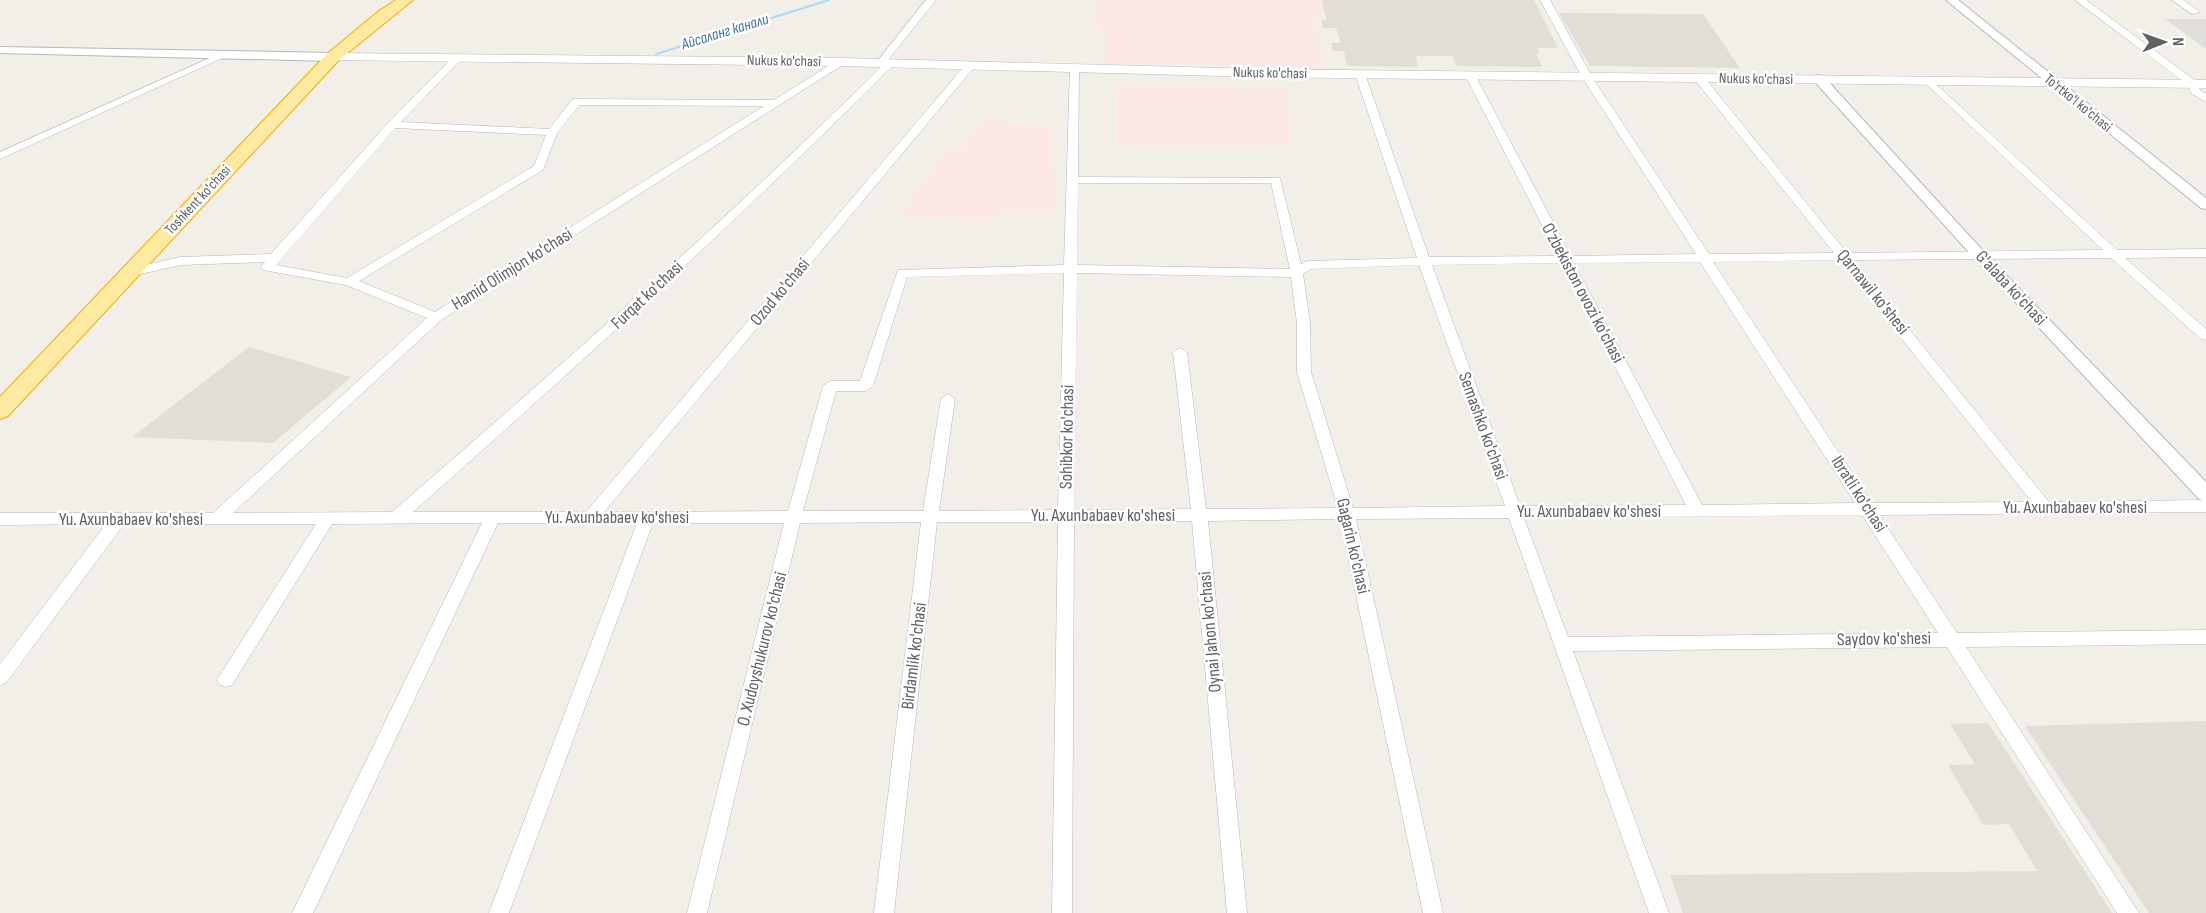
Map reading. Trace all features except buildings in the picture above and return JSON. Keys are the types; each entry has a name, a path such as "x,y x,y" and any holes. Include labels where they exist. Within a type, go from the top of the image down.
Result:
{"highway":[{"name":"Toshkent ko'chasi","path":"0,411 333,57 384,14 406,0"}],"main road":[{"name":"Nukus ko'chasi","path":"333,57 841,62 1360,74 2199,84"}],"street":[{"name":"Furqat ko'chasi","path":"396,518 622,319 789,164 885,63 931,0"},
{"name":"Ibratli ko'chasi","path":"1545,0 1587,77 2129,913"},
{"name":"To'rtko'l ko'chasi","path":"1951,0 2206,205"},
{"path":"2080,0 2199,84 2195,91 2206,99"},
{"path":"2177,0 2195,12"},
{"path":"0,50 333,57"},
{"path":"0,156 226,54"},
{"path":"272,262 392,126 458,57"},
{"name":"Hamid Olimjon ko'chasi","path":"217,518 436,317 841,62"},
{"name":"Ozod ko'chasi","path":"590,517 970,66"},
{"name":"Sohibkor ko'chasi","path":"1062,913 1074,69"},
{"name":"Semashko ko'chasi","path":"1360,74 1513,512 1659,913"},
{"name":"O'zbekiston ovozi ko'chasi","path":"1470,75 1697,510"},
{"name":"Qarnawil ko'shesi","path":"1699,78 2045,507"},
{"name":"G'alaba ko'chasi","path":"1819,79 1980,256 2206,494"},
{"path":"1928,80 2115,255 2206,336"},
{"path":"349,282 539,168 552,132 576,102 776,103"},
{"path":"392,126 552,132"},
{"path":"0,144 28,143"},
{"name":"Gagarin ko'chasi","path":"1072,180 1276,180 1298,273 1306,351 1304,372 1347,513 1433,913"},
{"path":"1070,270 1298,273 1308,265 1424,261 2206,254"},
{"path":"130,272 181,261 272,262 349,282 436,317"},
{"name":"O. Xudoyshukurov ko'chasi","path":"697,913 794,516 830,386 866,386 902,273 1070,270"},
{"name":"Oynai Jahon ko'chasi","path":"1180,352 1199,514 1237,913"},
{"name":"Birdamlik ko'chasi","path":"884,913 930,516 948,399"},
{"name":"Yu. Axunbabaev ko'shesi","path":"0,519 1066,516 2206,506"},
{"path":"302,913 494,517"},
{"path":"498,913 647,517"},
{"path":"226,680 328,518"},
{"path":"0,678 119,519"},
{"name":"Saydov ko'shesi","path":"1561,644 2206,637"}],"shaded area":[{"path":"1096,0 1322,0 1326,18 1315,18 1326,66 1105,63 1106,29 1093,29"},
{"path":"1322,0 1534,0 1558,48 1537,48 1540,53 1536,54 1542,67 1457,66 1452,56 1416,56 1418,67 1347,66 1344,51 1333,51 1331,43 1341,43 1336,28 1323,28 1321,20 1326,20"},
{"path":"1559,13 1703,14 1740,68 1590,66"},
{"path":"2165,19 2206,19 2206,49"},
{"path":"1116,86 1286,87 1293,146 1115,146"},
{"path":"984,119 1053,128 1055,212 1021,214 996,212 995,222 919,219 899,215 949,149 963,148"},
{"path":"249,347 351,377 273,443 132,437"},
{"path":"2206,721 2206,913 2149,913 2025,726"},
{"path":"1988,723 2112,913 1683,913 1670,875 2037,871 2009,824 1983,825 1948,765 1975,764 1950,724"}],"waterway":[{"name":"Айсаланг канали","path":"656,54 829,0"}]}
